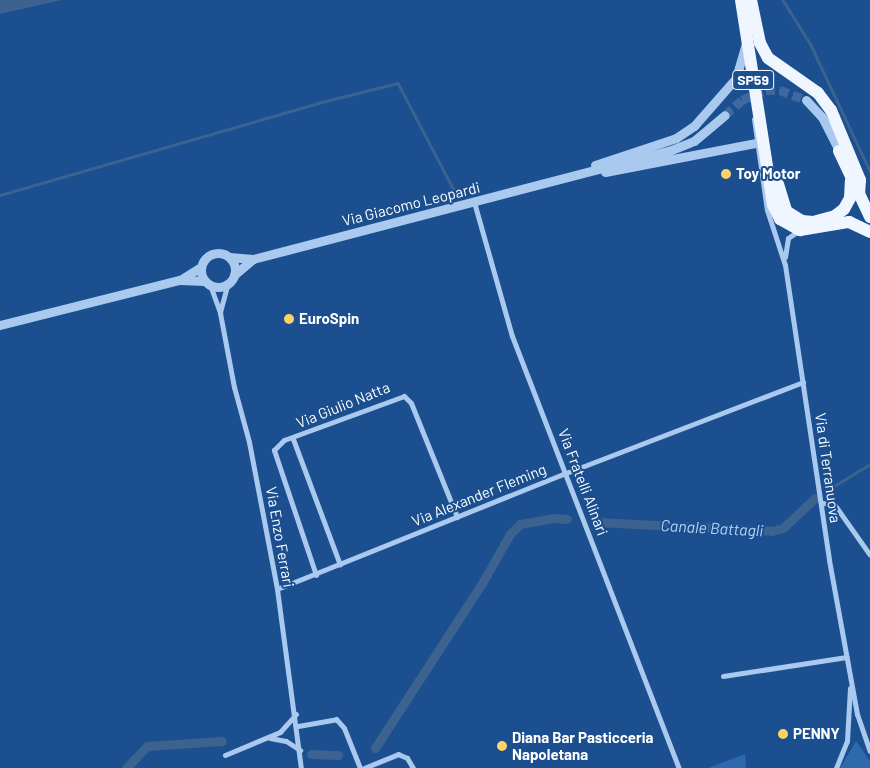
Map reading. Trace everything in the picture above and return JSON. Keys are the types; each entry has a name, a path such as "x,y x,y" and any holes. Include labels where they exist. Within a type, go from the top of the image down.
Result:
{"main road":[{"name":"SP59","path":"740,0 773,205 780,219 800,230"},
{"path":"746,0 780,198 786,211 802,221 813,222 835,216 844,209 850,198 851,181"},
{"path":"751,0 760,43 768,58 818,93 831,110 860,180 859,194"},
{"path":"839,151 851,181 870,218"},
{"path":"800,230 849,222 870,232"}],"street":[{"name":"Via Giacomo Leopardi","path":"575,175 615,156 676,138 694,126 736,78 746,40"},
{"name":"Via di Terranuova","path":"751,71 756,143 767,210 785,265 850,675 861,732 870,751"},
{"path":"806,100 822,117 839,151"},
{"name":"Via Giacomo Leopardi","path":"0,325 180,280 201,267 206,258 215,253 229,257 253,259 669,151 694,141 725,114"},
{"name":"Via Giacomo Leopardi","path":"575,175 620,171 756,143"},
{"name":"Via Fratelli Alinari","path":"474,202 512,336 679,768"},
{"name":"Via di Terranuova","path":"785,265 788,238 800,230"},
{"path":"220,313 234,265 229,257"},
{"name":"Via Giacomo Leopardi","path":"180,280 208,283 220,287 253,259"},
{"path":"201,267 208,283"},
{"name":"Via Enzo Ferrari","path":"208,283 220,313 234,387 250,442 277,590 298,726 301,768"},
{"name":"Via Alexander Fleming","path":"277,590 566,473 803,382"},
{"name":"Via Giulio Natta","path":"340,565 293,439 404,396 411,403 457,517"},
{"path":"293,439 284,440 274,450 316,574"},
{"path":"822,503 834,504 870,555"},
{"path":"723,676 847,657"},
{"name":"Via di Terranuova","path":"836,768 847,741 850,675"},
{"path":"225,755 269,738 289,726 296,714"},
{"path":"298,726 336,719 344,728 362,768 398,754 406,758 413,768"},
{"path":"269,738 286,741 300,750"}],"shaded area":[{"path":"0,0 62,0 0,14"},
{"path":"856,741 870,761 870,768 840,768"},
{"path":"745,754 746,768 708,768"}],"waterway":[{"path":"783,0 811,45 870,171"},
{"path":"0,195 318,103 398,83 454,190"},
{"name":"Canale Battagli","path":"826,491 870,464"},
{"name":"Canale Battagli","path":"597,522 772,531 783,528 815,498"},
{"path":"375,748 481,585 510,534 520,524 553,518 567,519"},
{"path":"126,768 147,746 222,741"},
{"path":"311,754 338,755"}],"tunnel":[{"path":"725,115 742,100 766,90 780,90 806,100"}],"place":[{"name":"Toy Motor","path":"726,174"},
{"name":"EuroSpin","path":"289,319"},
{"name":"PENNY","path":"783,734"},
{"name":"Diana Bar Pasticceria Napoletana","path":"502,746"}]}
